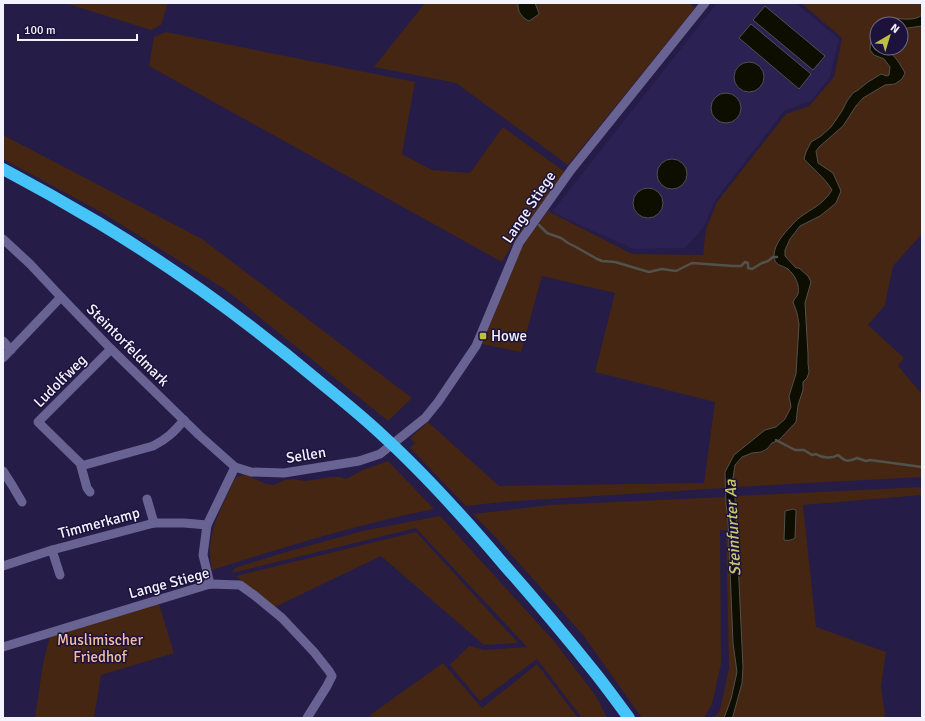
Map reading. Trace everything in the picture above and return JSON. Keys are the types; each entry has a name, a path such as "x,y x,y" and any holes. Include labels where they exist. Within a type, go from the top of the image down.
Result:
{"highway":[{"path":"3,169 100,223 189,281 274,344 336,394 382,434 468,522 597,675 629,718"},
{"path":"597,675 621,718"}],"street":[{"name":"Lange Stiege","path":"380,454 425,418 438,402 476,346 519,243 571,170 705,3"},
{"name":"Steintorfeldmark","path":"3,239 30,264 111,349 199,435 235,467"},
{"path":"3,358 61,297"},
{"path":"3,341 11,350"},
{"name":"Ludolfweg","path":"83,466 38,422 111,349"},
{"path":"90,492 87,488 81,466 153,446 171,435 184,420"},
{"name":"Sellen","path":"235,467 251,472 284,473 359,461 380,454"},
{"path":"210,584 203,555 207,525 235,467"},
{"path":"3,471 22,502"},
{"path":"3,488 12,485"},
{"name":"Timmerkamp","path":"147,499 154,523"},
{"name":"Timmerkamp","path":"3,566 52,550 154,523 207,525"},
{"name":"Timmerkamp","path":"52,550 60,575"},
{"name":"Lange Stiege","path":"3,647 210,584 240,585 282,618 314,652 332,676 307,718"}],"shaded area":[{"path":"717,3 796,3 839,39 830,77 811,101 784,111 714,202 704,227 685,248 634,249 552,212"}],"green space":[{"path":"65,3 168,3 161,25 151,30"},
{"path":"425,3 689,3 695,8 568,165 456,83 374,67"},
{"path":"801,3 922,3 922,15 912,19 909,19 909,16 869,16 869,56 876,56 884,59 890,67 889,75 868,82 853,93 831,127 811,142 814,170 826,181 832,190 819,205 784,234 778,241 775,250 774,257 778,265 788,269 795,277 798,288 797,296 793,302 799,324 796,374 789,396 791,407 785,419 776,427 765,430 725,472 725,488 502,502 466,506 410,448 415,443 410,438 428,422 499,486 704,483 715,402 595,372 615,293 542,276 521,352 482,344 522,245 548,211 632,254 703,255 706,229 717,202 786,114 809,106 834,77 842,38"},
{"path":"922,26 922,234 893,266 885,305 868,325 904,358 898,366 922,394 922,477 734,487 733,478 735,465 742,457 767,449 772,443 779,440 796,422 798,405 803,390 803,382 807,378 809,372 805,303 811,282 808,276 799,268 796,268 785,256 785,250 790,239 801,226 810,220 841,191 818,163 816,151 843,126 863,98 885,85 895,84 891,56 909,56 909,28"},
{"path":"166,32 415,82 402,154 432,170 470,173 503,127 565,172 513,243 502,262 149,66 154,37"},
{"path":"3,135 202,239 412,398 388,421 226,290 101,212 3,159"},
{"path":"388,461 434,509 350,529 212,570 210,551 212,533 222,506 234,480 237,477 246,475 266,484 273,485 285,480 293,479 305,481 340,477 346,479 363,470"},
{"path":"922,487 922,495 803,505 816,627 886,652 881,686 885,715 883,718 732,718 742,683 743,667 735,496"},
{"path":"726,497 733,643 737,672 731,699 724,718 714,718 720,710 729,668 726,530 720,530 721,664 712,704 704,718 642,718 583,635 473,514 550,505"},
{"path":"440,516 554,641 596,696 607,718 582,718 537,659 480,701 450,665 469,646 485,650 527,647 416,528 232,573 235,568 362,531"},
{"path":"416,532 518,643 484,645 381,556 275,607 236,576"},
{"name":"Muslimischer Friedhof","path":"159,604 174,653 101,675 94,718 35,718 43,664 50,636"},
{"path":"443,663 482,708 537,664 578,718 373,718 370,715"}],"water":[{"path":"518,3 535,3 539,13 538,15 529,21 526,20 519,11"},
{"path":"765,6 825,56 813,70 753,20"},
{"path":"922,15 922,26 909,28 909,19"},
{"path":"751,24 811,74 799,89 739,38"},
{"name":"Steinfurter Aa","path":"876,56 894,56 905,73 902,79 895,84 885,85 863,98 843,126 816,151 818,163 833,173 841,191 836,203 820,216 800,226 790,239 785,250 785,256 796,268 799,268 808,276 811,282 805,303 809,372 807,378 803,382 803,390 798,405 796,422 779,440 772,443 767,449 742,457 735,465 733,478 743,667 742,683 733,716 732,718 724,718 731,699 737,672 733,643 725,472 734,455 765,430 776,427 785,419 791,407 789,396 796,374 799,324 793,302 798,294 798,287 795,277 791,271 779,265 774,259 774,255 780,239 785,233 796,221 821,203 832,190 804,159 811,142 831,127 853,93 881,74 887,76 889,75 890,67 884,59"},
{"path":"749,62 759,67 764,77 759,87 749,92 739,87 734,77 739,67"},
{"path":"726,93 736,98 741,108 736,118 726,123 716,118 711,108 716,98"},
{"path":"672,159 682,164 687,174 682,184 672,189 662,184 657,174 662,164"},
{"path":"648,188 658,193 663,203 658,213 648,218 638,213 633,203 638,193"},
{"path":"793,509 796,510 795,538 784,540 785,511"}],"waterway":[{"path":"539,225 547,233 561,238 597,259 615,262 649,272 662,269 676,271 692,263 741,266 745,262 748,263 748,268 752,269 773,257 777,257"},
{"path":"776,440 795,450 804,450 812,455 816,454 827,458 838,455 847,461 857,458 866,461 870,460 922,467"}],"place":[{"name":"Howe","path":"483,336"}]}
